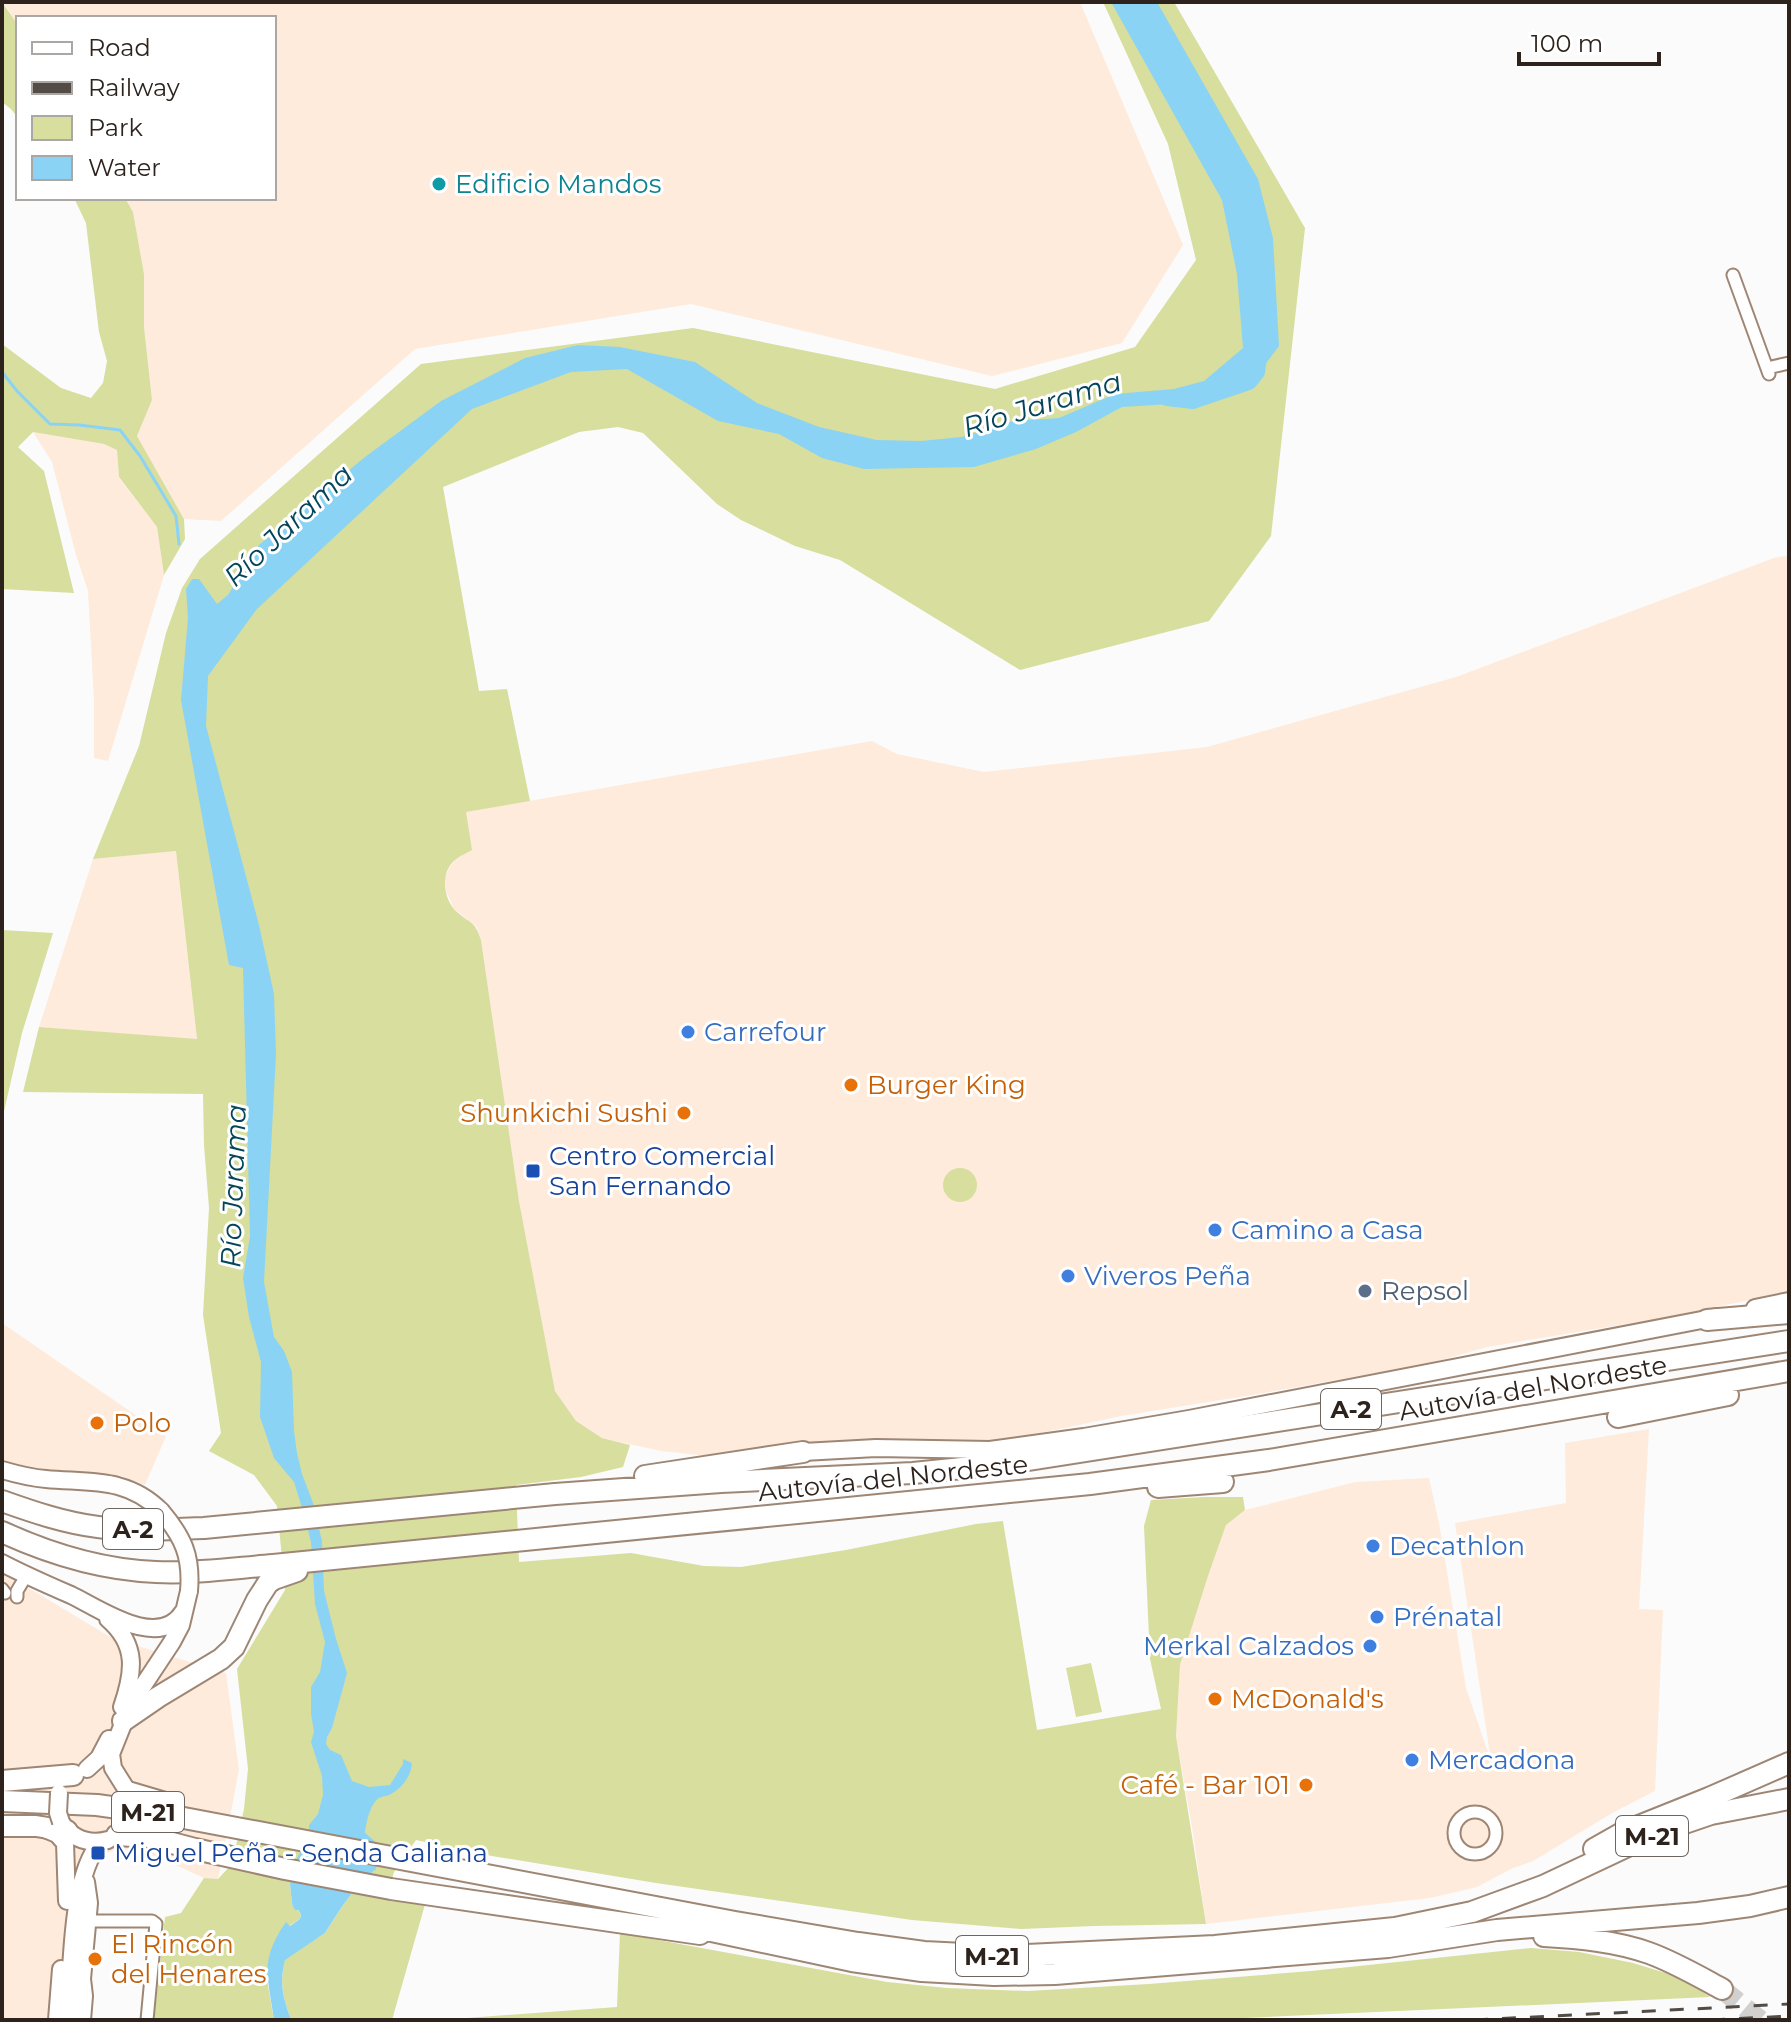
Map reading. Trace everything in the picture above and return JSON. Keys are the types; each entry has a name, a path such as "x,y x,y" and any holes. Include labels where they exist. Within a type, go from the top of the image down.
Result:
{"highway":[{"path":"1707,1320 1789,1313"},
{"name":"Autovía del Nordeste","path":"2,1501 51,1517 100,1528 151,1530 204,1528 555,1494 913,1473 1002,1464 1789,1341"},
{"name":"Autovía del Nordeste","path":"274,1572 343,1559 1090,1484 1269,1460 1789,1371"},
{"path":"1618,1417 1789,1382"},
{"path":"555,1494 608,1481 803,1452"},
{"path":"1090,1484 1124,1489 1223,1482"},
{"name":"A-2","path":"2,1532 66,1557 123,1568 155,1572 274,1572"},
{"path":"2,1544 85,1570 123,1568"},
{"path":"123,1721 221,1659 234,1647 274,1572"},
{"path":"1522,1892 1624,1832 1789,1763"},
{"path":"2,1781 80,1772"},
{"path":"125,1789 291,1837"},
{"name":"M-21","path":"2,1801 97,1805 168,1815 858,1943 924,1952 1004,1956 1215,1946 1395,1928 1472,1912 1543,1886 1670,1828 1711,1814 1789,1799"},
{"name":"M-21","path":"2,1813 96,1816 168,1827 291,1837"},
{"path":"2,1826 68,1830"},
{"path":"114,1834 149,1837 285,1869 391,1889 776,1946"},
{"name":"M-21","path":"464,1869 776,1946 922,1971 994,1975 1172,1966 1388,1947 1497,1930 1698,1913 1789,1897"},
{"name":"M-21","path":"1436,1941 1538,1936 1596,1941 1648,1953 1722,1989"}],"street":[{"path":"1733,275 1768,371 1789,363"},
{"path":"803,1452 876,1448 990,1450 1084,1437 1707,1320 1789,1301"},
{"path":"2,1470 43,1479 133,1490 161,1511 182,1540 189,1568 181,1625 123,1721 111,1754 111,1762 125,1789 130,1814 79,1868 57,2020"},
{"path":"2,1563 133,1626 167,1626 178,1619 187,1599"},
{"path":"8,1593 17,1591 26,1576"},
{"path":"82,2020 82,1979 89,1903 68,1830 58,1813 59,1793 65,1783 95,1763 103,1752 120,1712 131,1673 130,1651 125,1637 95,1608"},
{"path":"80,1772 99,1770 125,1789"},
{"path":"36,1826 57,1834 65,1843 72,1901 68,2020"},
{"path":"68,1830 87,1842 114,1834"},
{"path":"88,1921 152,1921 156,1924 147,2020"}],"shaded area":[{"path":"3,2 1080,2 1183,245 1122,343 992,376 691,304 415,349 221,521 184,519 137,436 152,400 144,327 144,274 133,212 126,200 276,200 276,16 16,16 16,22"},
{"path":"33,432 104,444 117,450 119,478 157,527 164,575 108,761 94,758 88,591 52,462"},
{"path":"1789,555 1789,1292 1668,1317 1487,1347 1427,1364 1121,1416 998,1442 880,1456 777,1463 661,1451 602,1438 576,1421 555,1391 519,1201 481,940 477,927 454,909 446,891 445,879 455,860 466,812 872,741 897,754 984,772 1207,747 1456,677"},
{"path":"176,851 197,1040 39,1027 93,859"},
{"path":"2,1323 166,1436 145,1485 122,1476 49,1470 2,1461"},
{"path":"1649,1429 1639,1609 1663,1610 1655,1791 1533,1861 1477,1887 1430,1898 1206,1924 1176,1736 1180,1665 1226,1525 1245,1510 1355,1482 1429,1478 1466,1688 1491,1761 1455,1523 1566,1503 1565,1443"},
{"path":"2,1572 112,1638 226,1673 239,1770 218,1879 204,1878 141,1852 116,1849 102,1856 94,1873 84,2020 2,2020"}],"green space":[{"path":"2,2 16,22 16,115 2,102"},
{"path":"1103,2 1174,2 1305,228 1271,536 1209,621 1020,670 840,560 795,546 741,520 717,504 643,433 618,427 579,432 443,487 479,691 507,689 530,801 466,812 472,850 450,865 445,886 452,907 474,926 481,940 519,1201 555,1391 576,1421 602,1438 630,1445 623,1467 581,1477 516,1485 519,1562 631,1553 704,1566 741,1567 1003,1521 1037,1730 1161,1709 1150,1659 1144,1526 1151,1500 1243,1497 1245,1510 1226,1525 1180,1665 1176,1736 1206,1924 1021,1929 912,1920 656,1883 486,1855 416,1840 394,1872 387,1896 426,1901 392,2020 291,2020 283,1990 285,1959 325,1933 361,1881 331,1860 290,1884 292,1904 301,1914 300,1919 289,1926 267,1980 274,2020 154,2020 165,1917 181,1913 204,1878 218,1879 232,1864 244,1809 248,1769 237,1669 285,1590 277,1506 254,1475 209,1451 221,1433 203,1315 209,1208 203,1094 23,1092 39,1027 197,1039 176,851 93,859 139,746 166,633 182,588 200,559 421,364 693,328 995,389 1135,347 1196,260 1168,144"},
{"path":"75,200 126,200 133,212 144,274 144,327 152,400 137,436 184,519 185,539 164,575 157,527 119,477 117,450 104,444 33,432 18,447 44,471 74,593 2,589 2,344 61,388 91,398 103,383 107,361 99,332 86,223"},
{"path":"2,930 53,933 22,1033 2,1120"},
{"path":"960,1168 972,1173 977,1185 972,1197 960,1202 948,1197 943,1185 948,1173"},
{"path":"1091,1663 1102,1712 1076,1717 1066,1668"},
{"path":"620,1933 887,1982 1028,1991 1311,1971 1531,1948 1579,1952 1633,1963 1682,1978 1710,1997 1200,2020 440,2020 617,2007"}],"water":[{"path":"1111,2 1157,2 1258,179 1273,238 1279,346 1264,366 1216,394 1170,404 1122,407 1036,449 974,467 864,469 822,458 779,434 718,421 627,369 571,372 472,409 257,609 208,676 206,726 259,925 274,994 276,1054 264,1282 274,1337 284,1351 292,1372 297,1453 322,1541 324,1591 347,1673 326,1744 330,1750 341,1755 352,1781 369,1787 390,1785 403,1759 412,1763 403,1785 379,1798 369,1814 365,1833 378,1844 376,1869 361,1881 325,1933 285,1960 283,1990 291,2020 274,2020 268,1980 269,1959 286,1922 290,1926 300,1919 301,1914 292,1904 290,1884 295,1862 309,1836 309,1825 318,1814 323,1795 322,1776 311,1742 314,1732 311,1687 320,1672 325,1642 315,1604 311,1542 303,1511 294,1482 274,1458 260,1417 261,1362 243,1278 250,1236 243,968 229,965 181,700 188,618 186,589 192,579 199,579 217,604 228,595 259,545 365,457 441,401 525,358 578,345 620,347 695,362 757,403 819,427 877,440 921,441 962,437 1013,421 1059,418 1115,394 1174,389 1204,381 1243,348 1237,274 1222,200"}],"waterway":[{"name":"Río Jarama","path":"1167,398 1193,401 1249,382 1257,372 1260,350"},
{"path":"2,372 50,424 120,430 140,456 176,516 179,544"}],"tunnel":[{"path":"1722,1989 1760,2020"}],"railway":[{"path":"1474,2020 1789,2004"},
{"path":"1711,2020 1789,2016"}],"place":[{"name":"Edificio Mandos","path":"439,184"},
{"name":"Carrefour","path":"688,1032"},
{"name":"Burger King","path":"851,1085"},
{"name":"Shunkichi Sushi","path":"684,1113"},
{"name":"Centro Comercial San Fernando","path":"533,1171"},
{"name":"Camino a Casa","path":"1215,1230"},
{"name":"Viveros Peña","path":"1068,1276"},
{"name":"Repsol","path":"1365,1291"},
{"name":"Polo","path":"97,1423"},
{"name":"Decathlon","path":"1373,1546"},
{"name":"Prénatal","path":"1377,1617"},
{"name":"Merkal Calzados","path":"1370,1646"},
{"name":"McDonald's","path":"1215,1699"},
{"name":"Mercadona","path":"1412,1760"},
{"name":"Café - Bar 101","path":"1306,1785"},
{"name":"Miguel Peña - Senda Galiana","path":"98,1853"},
{"name":"El Rincón del Henares","path":"95,1959"}]}
